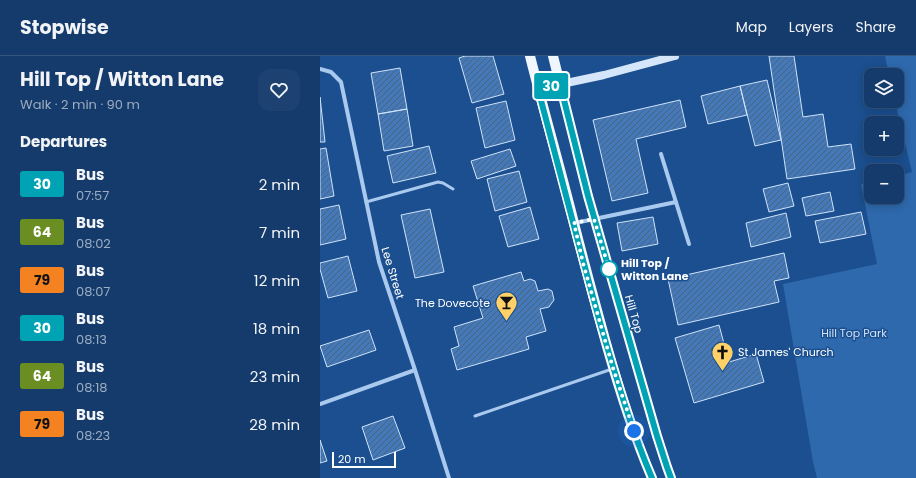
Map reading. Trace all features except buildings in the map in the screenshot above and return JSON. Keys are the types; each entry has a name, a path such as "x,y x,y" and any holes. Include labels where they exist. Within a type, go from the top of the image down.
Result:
{"main road":[{"path":"530,56 574,223 583,263 613,368 628,416 652,478"},
{"name":"Hill Top","path":"553,56 594,219 657,436 671,478"}],"street":[{"path":"538,89 604,75 675,56"},
{"name":"Lee Street","path":"320,69 332,72 341,82 379,262 416,370 449,478"},
{"path":"661,154 689,244"},
{"path":"574,223 676,202"},
{"path":"320,404 416,370"}],"lane":[{"path":"366,202 438,182 443,183 453,189"},
{"path":"475,416 613,368"}],"green space":[{"name":"Hill Top Park","path":"885,56 916,56 916,478 817,478 783,284 877,264 865,204 904,204 904,174 912,172 904,139 904,116 899,116 897,108 904,108 904,68 888,68"},
{"name":"Hill Top Park","path":"864,183 864,199 861,184"}],"bus line":[{"name":"30","path":"652,478 628,416 613,368 583,263 574,223 538,89 560,84 588,196 657,436 671,478"}],"place":[{"name":"Hill Top / Witton Lane","path":"609,269"},
{"name":"The Dovecote","path":"506,322"},
{"name":"St James' Church","path":"723,372"}],"route":[{"path":"609,269 594,219 574,223 583,263 613,368 634,431"}]}
